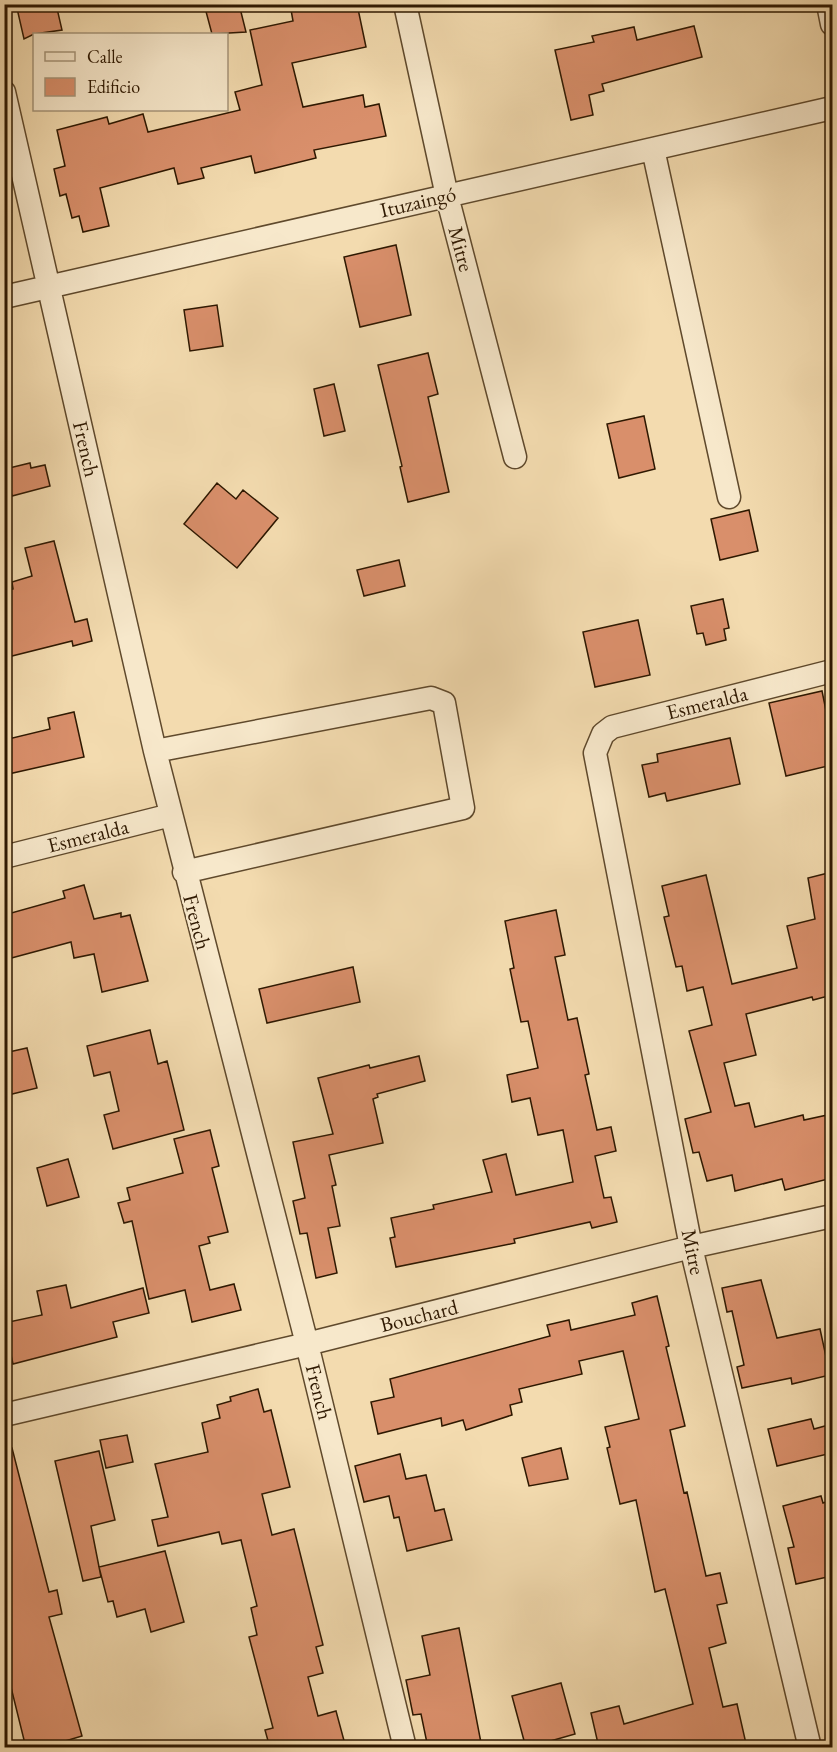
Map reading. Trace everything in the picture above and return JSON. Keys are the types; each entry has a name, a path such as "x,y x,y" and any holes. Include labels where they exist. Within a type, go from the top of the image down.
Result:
{"street":[{"name":"Mitre","path":"405,4 447,196 515,458"},
{"path":"828,4 832,24"},
{"name":"French","path":"4,92 184,872 308,1344 405,1748"},
{"name":"Ituzaingó","path":"4,297 832,108"},
{"path":"653,149 729,497"},
{"name":"Esmeralda","path":"595,753 603,734 612,727 832,671"},
{"path":"155,751 431,698 444,704 463,808 184,872"},
{"name":"Mitre","path":"595,753 691,1247 810,1748"},
{"name":"Esmeralda","path":"4,857 171,815"},
{"name":"Bouchard","path":"4,1415 308,1344 691,1247 832,1216"}],"building":[{"path":"16,4 56,4 62,30 33,33 24,39"},
{"path":"204,4 239,4 246,32 212,33"},
{"path":"290,4 357,4 366,47 292,63 303,107 363,95 365,107 379,104 386,136 314,150 316,158 255,173 251,156 201,168 204,178 178,184 174,168 100,188 109,226 83,232 79,216 72,218 66,194 60,196 54,169 65,166 57,130 107,117 109,124 143,114 148,132 240,110 235,92 262,85 250,30 293,21"},
{"path":"694,26 702,57 602,84 604,91 589,95 593,115 571,120 555,50 594,42 592,36 634,27 637,40"},
{"path":"396,245 411,315 360,327 344,257"},
{"path":"217,305 223,346 190,351 184,310"},
{"path":"428,353 438,394 428,397 449,492 408,502 400,467 402,466 378,365"},
{"path":"334,384 345,431 324,436 314,389"},
{"path":"644,416 655,469 619,478 607,424"},
{"path":"30,463 31,468 45,465 50,486 12,496 5,469"},
{"path":"217,483 236,499 243,490 278,518 237,568 184,524"},
{"path":"749,510 758,551 720,560 711,519"},
{"path":"54,541 75,622 87,619 92,641 73,646 72,641 4,658 4,626 10,625 4,591 13,589 12,582 32,576 25,548"},
{"path":"399,560 405,586 364,596 357,570"},
{"path":"723,599 729,628 724,629 726,640 706,645 703,633 697,634 691,606"},
{"path":"638,620 650,675 595,687 583,632"},
{"path":"822,691 832,740 832,765 786,776 769,703"},
{"path":"74,712 84,757 4,775 4,740 50,729 48,718"},
{"path":"730,738 740,784 667,801 665,793 649,797 642,765 658,762 657,754"},
{"path":"832,872 832,995 813,1000 812,997 746,1014 756,1055 724,1063 735,1106 749,1103 755,1127 803,1115 804,1120 832,1114 832,1178 785,1190 782,1179 735,1191 732,1175 707,1181 699,1152 693,1153 685,1119 711,1112 689,1031 712,1025 703,987 687,991 682,966 676,967 664,917 669,916 662,886 706,875 732,984 797,968 787,926 815,919 808,878"},
{"path":"84,885 94,919 121,913 121,917 130,915 148,981 102,992 94,954 74,958 71,942 4,960 4,915 65,898 63,891"},
{"path":"556,910 565,955 555,957 568,1020 577,1018 589,1074 585,1075 597,1130 611,1127 616,1151 595,1156 604,1198 611,1197 617,1222 592,1228 590,1222 514,1239 515,1243 396,1267 390,1238 395,1237 391,1218 434,1209 433,1205 492,1192 483,1160 506,1154 516,1195 573,1182 563,1130 538,1135 530,1098 512,1102 507,1075 538,1068 528,1021 521,1022 510,969 514,968 505,921"},
{"path":"353,967 360,1002 267,1023 259,989"},
{"path":"150,1030 158,1064 167,1061 184,1130 113,1149 104,1115 119,1111 110,1072 94,1076 87,1046"},
{"path":"27,1048 37,1088 4,1096 4,1053"},
{"path":"419,1056 425,1081 377,1094 378,1097 373,1099 383,1143 329,1155 336,1185 332,1186 340,1226 328,1228 337,1273 316,1278 307,1233 300,1234 293,1201 305,1198 293,1142 333,1134 318,1078 369,1065 370,1068"},
{"path":"210,1130 219,1166 212,1168 228,1232 208,1237 210,1243 199,1246 210,1290 234,1284 241,1310 192,1322 185,1290 149,1299 132,1221 124,1223 118,1203 130,1200 127,1188 183,1173 174,1139"},
{"path":"68,1159 79,1197 47,1206 37,1168"},
{"path":"761,1280 777,1338 820,1329 830,1375 792,1384 791,1378 742,1388 737,1367 744,1365 732,1311 727,1312 722,1288"},
{"path":"66,1285 71,1308 143,1288 149,1313 113,1322 117,1337 13,1364 4,1323 42,1315 37,1291"},
{"path":"657,1296 669,1346 666,1347 685,1426 670,1430 684,1493 687,1492 706,1576 720,1573 727,1603 717,1605 726,1643 709,1648 723,1707 737,1704 747,1748 599,1748 591,1713 619,1706 624,1724 693,1704 665,1589 655,1592 636,1500 620,1504 607,1448 610,1447 605,1427 639,1419 623,1351 579,1361 582,1374 519,1389 522,1402 510,1405 512,1415 466,1430 463,1420 442,1426 441,1418 378,1434 371,1402 394,1397 390,1379 550,1336 547,1325 569,1320 571,1330 635,1315 632,1303"},
{"path":"258,1389 264,1412 271,1410 290,1487 262,1494 272,1535 294,1529 323,1645 316,1647 323,1673 308,1677 318,1716 336,1711 346,1748 270,1748 265,1730 273,1728 249,1637 257,1635 251,1608 257,1606 241,1540 222,1544 219,1532 158,1546 152,1520 168,1517 155,1464 208,1452 202,1423 220,1418 217,1405 231,1401 230,1397"},
{"path":"811,1419 814,1429 832,1424 832,1453 777,1466 768,1429"},
{"path":"127,1435 133,1462 106,1468 100,1440"},
{"path":"12,1448 49,1592 57,1590 62,1614 49,1617 82,1736 42,1748 26,1748 4,1659 4,1449"},
{"path":"561,1448 568,1479 529,1486 522,1458"},
{"path":"99,1451 115,1520 91,1526 101,1577 83,1581 55,1461"},
{"path":"400,1454 406,1479 426,1475 435,1511 444,1509 452,1540 407,1551 399,1517 394,1518 389,1496 364,1502 355,1466"},
{"path":"821,1496 823,1503 832,1500 832,1576 796,1584 788,1548 794,1547 783,1506"},
{"path":"165,1551 184,1622 151,1632 145,1609 117,1617 113,1601 108,1602 99,1567"},
{"path":"459,1628 482,1748 428,1748 421,1714 413,1715 406,1680 430,1675 422,1636"},
{"path":"561,1683 575,1734 526,1748 512,1696"}]}
